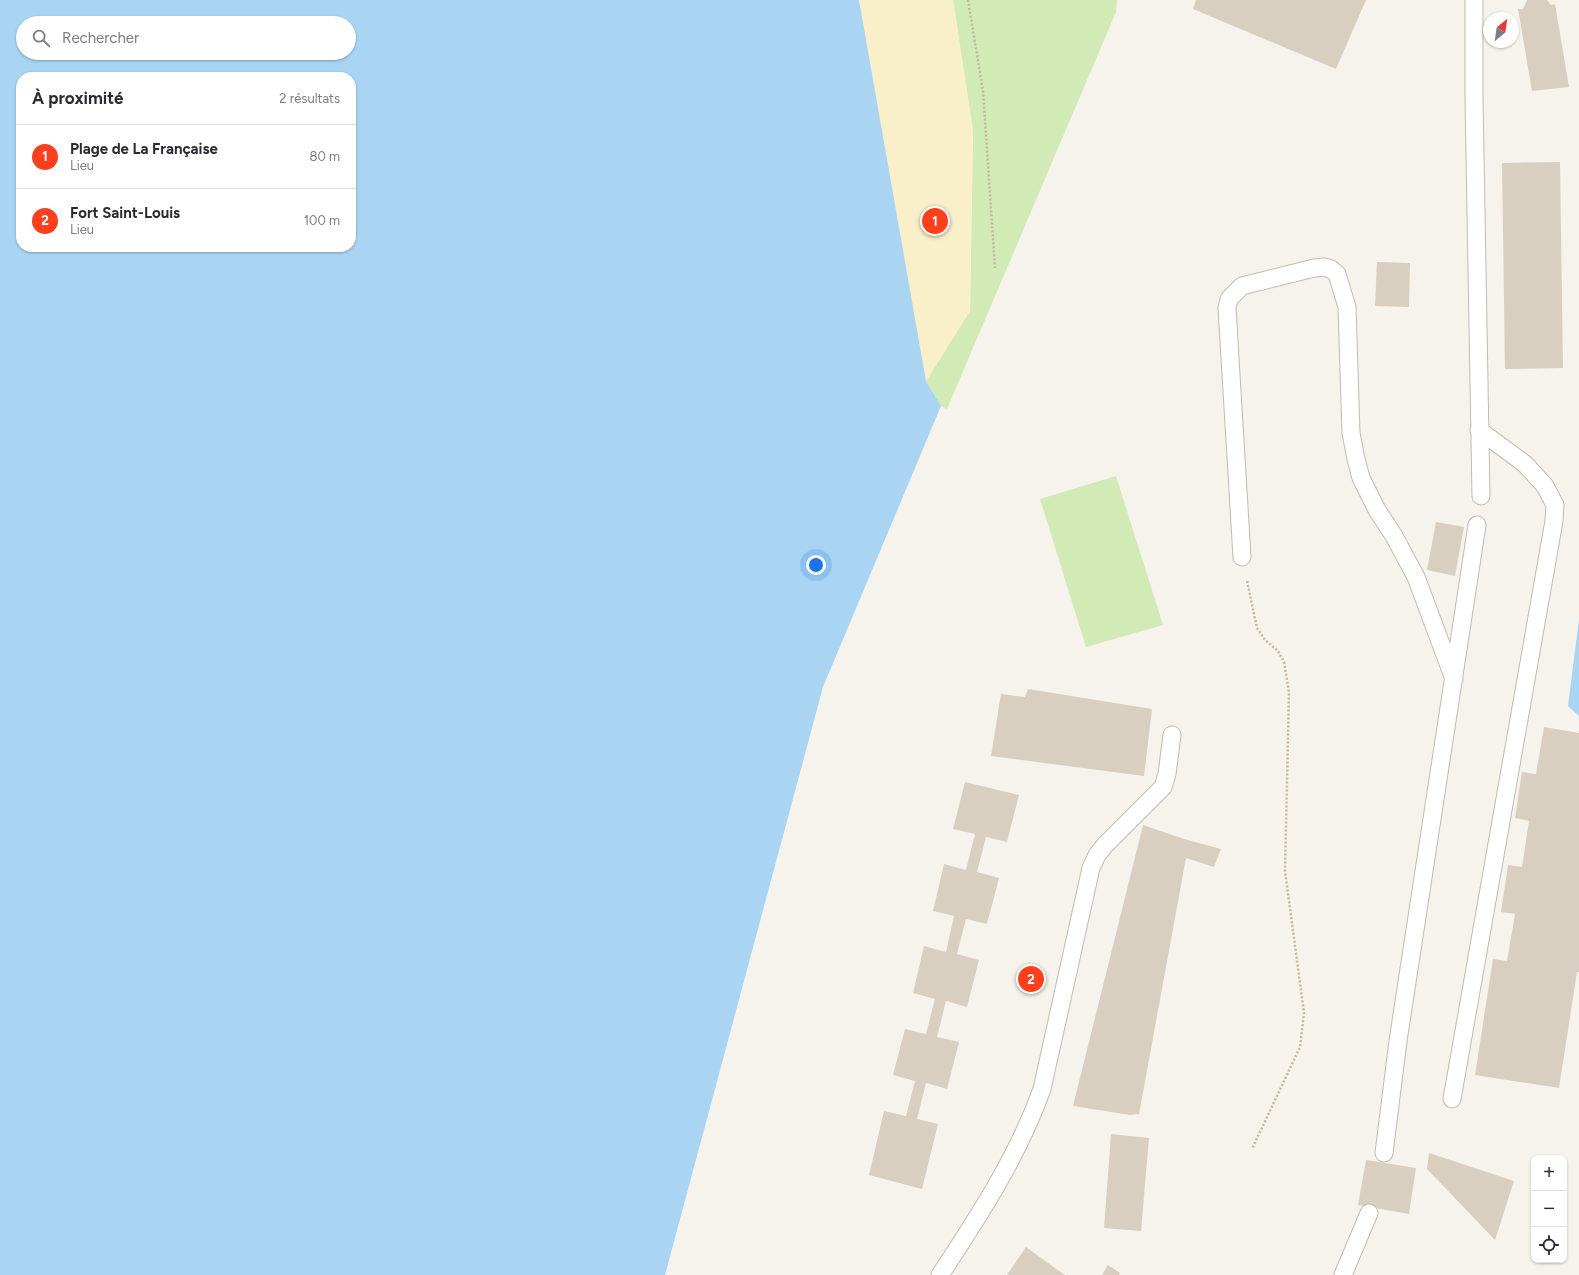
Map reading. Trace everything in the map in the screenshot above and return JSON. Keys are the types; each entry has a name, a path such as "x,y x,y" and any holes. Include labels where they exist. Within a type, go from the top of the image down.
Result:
{"lane":[{"path":"1474,0 1474,99 1481,496"},
{"path":"1242,557 1228,332 1227,308 1229,299 1242,286 1314,268 1324,267 1331,269 1336,274 1347,307 1351,433 1361,478 1377,510 1394,536 1416,577 1454,679"},
{"path":"1452,1099 1555,505 1545,486 1525,464 1479,430"},
{"path":"1384,1152 1398,1041 1478,525"},
{"path":"940,1275 1004,1174 1036,1107 1042,1089 1091,868 1097,855 1163,787 1167,774 1172,735"},
{"path":"1343,1275 1369,1213"}],"path":[{"path":"968,0 982,91 995,268"},
{"path":"1242,557 1258,628 1265,640 1278,651 1284,662 1289,692 1285,871 1304,1013 1300,1047 1252,1149"}],"green space":[{"path":"953,0 1117,0 1116,12 947,409 941,406 926,381 970,311 973,131"},
{"path":"1116,476 1163,625 1086,647 1040,499"}],"sand":[{"path":"859,0 953,0 973,131 970,311 926,381"}],"water":[{"path":"0,0 859,0 926,381 941,406 823,687 665,1275 0,1275"},
{"path":"1579,619 1579,716 1568,706"}],"building":[{"path":"1196,0 1366,0 1336,69 1193,9"},
{"path":"1527,0 1547,0 1551,5 1555,4 1569,87 1532,91 1518,9 1523,9"},
{"path":"1560,162 1563,368 1505,369 1502,163"},
{"path":"1377,262 1410,263 1409,307 1375,306"},
{"path":"1436,522 1464,527 1455,576 1427,570"},
{"path":"1028,689 1152,709 1144,776 991,756 1001,694 1025,697"},
{"path":"1544,727 1579,733 1579,972 1577,972 1559,1088 1475,1075 1493,959 1507,961 1515,914 1501,912 1508,865 1522,867 1529,821 1515,818 1522,772 1536,774"},
{"path":"965,782 1019,795 1007,842 986,837 977,872 999,878 987,924 966,919 957,954 979,960 967,1007 946,1001 937,1037 959,1042 947,1089 926,1083 917,1119 938,1124 922,1189 869,1175 884,1111 906,1116 915,1081 893,1075 905,1029 926,1034 935,999 913,993 924,946 946,952 954,916 933,911 944,864 966,870 975,834 953,829"},
{"path":"1143,825 1184,839 1221,849 1214,867 1186,858 1139,1114 1130,1115 1073,1106"},
{"path":"1111,1134 1149,1138 1141,1231 1104,1228"},
{"path":"1429,1153 1514,1181 1495,1240 1427,1169"},
{"path":"1366,1160 1416,1168 1409,1214 1358,1205"},
{"path":"1026,1247 1059,1271 1065,1275 1007,1275"},
{"path":"1108,1265 1120,1273 1119,1275 1102,1275"}],"place":[{"name":"Plage de La Française","path":"935,221"},
{"name":"Fort Saint-Louis","path":"1031,979"}]}
